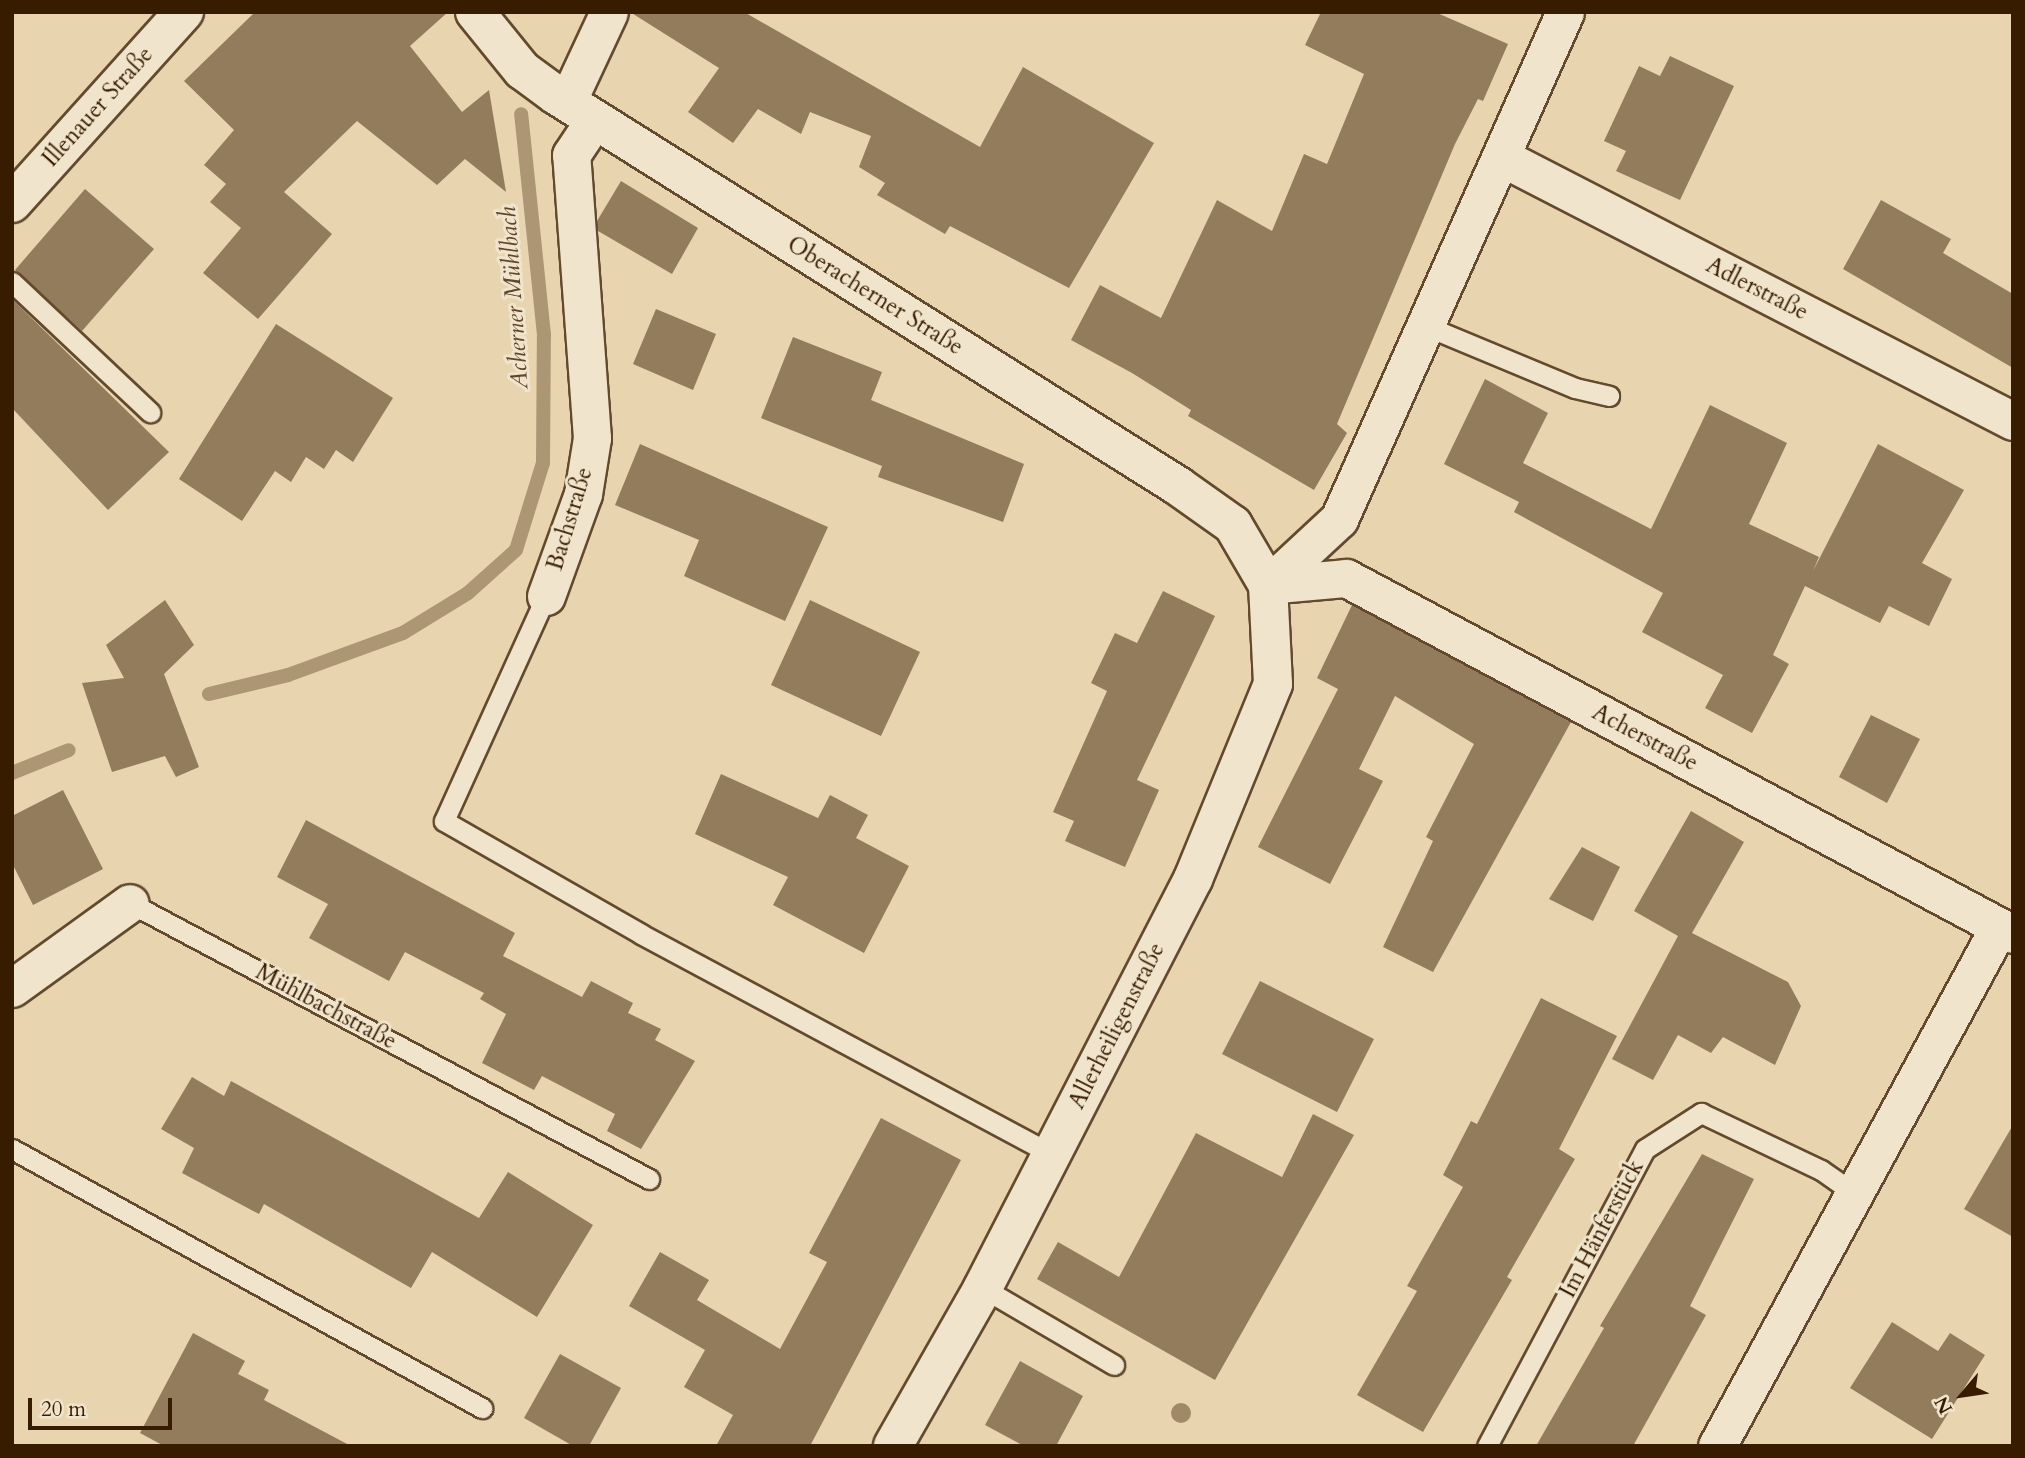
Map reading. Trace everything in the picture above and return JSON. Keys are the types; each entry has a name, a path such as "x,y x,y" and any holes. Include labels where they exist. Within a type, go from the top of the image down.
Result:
{"street":[{"name":"Illenauer Straße","path":"12,203 184,12"},
{"name":"Oberacherner Straße","path":"475,12 522,70 573,105 1178,486 1233,525 1268,584"},
{"name":"Bachstraße","path":"546,596 583,494 592,438 571,155 573,105 609,12"},
{"path":"1268,584 1339,519 1565,12"},
{"name":"Adlerstraße","path":"1501,157 2013,421"},
{"name":"Acherstraße","path":"1268,584 1346,578 2006,930"},
{"name":"Allerheiligenstraße","path":"892,1446 983,1288 1193,878 1273,684 1268,584"},
{"name":"Mühlbachstraße","path":"12,988 130,903"},
{"path":"1717,1446 1853,1192 2006,930"}],"lane":[{"path":"12,282 150,412"},
{"path":"1426,326 1575,388 1609,396"},
{"name":"Bachstraße","path":"546,596 444,821 665,947 1051,1154"},
{"name":"Mühlbachstraße","path":"130,903 649,1179"},
{"name":"Im Hänferstück","path":"1487,1446 1645,1149 1701,1113 1821,1170 1853,1192"},
{"path":"12,1149 482,1408"},
{"path":"983,1288 1114,1365"}],"building":[{"path":"255,12 448,12 410,46 462,112 489,90 506,192 465,159 437,185 357,121 284,192 332,234 258,319 203,273 241,228 210,202 226,184 204,165 234,130 184,81"},
{"path":"630,12 744,12 980,147 1023,67 1154,143 1069,288 950,226 945,234 877,195 885,183 859,167 871,136 810,112 801,134 758,109 733,143 688,112 719,68"},
{"path":"1321,12 1435,12 1508,44 1483,101 1478,99 1455,144 1337,424 1347,433 1314,490 1188,416 1191,410 1132,373 1071,340 1100,285 1161,318 1217,200 1272,231 1304,154 1327,164 1364,74 1305,45"},
{"path":"1670,56 1734,86 1680,200 1616,171 1626,151 1604,141 1639,66 1660,76"},
{"path":"621,181 698,228 672,274 598,231 597,221"},
{"path":"85,189 154,249 82,331 15,270"},
{"path":"1881,200 1951,239 1943,253 2013,294 2013,368 1843,269"},
{"path":"12,299 169,452 108,510 12,408"},
{"path":"656,309 716,334 693,390 633,364"},
{"path":"276,324 393,398 353,462 336,450 324,469 306,457 291,482 275,471 242,521 179,479"},
{"path":"793,337 882,372 871,400 1024,464 1003,522 878,477 882,466 761,418"},
{"path":"1485,379 1548,413 1523,463 1651,529 1710,405 1787,443 1749,524 1819,557 1813,571 1878,444 1964,490 1922,563 1952,579 1929,626 1889,606 1880,623 1805,586 1773,655 1789,664 1752,733 1705,708 1723,675 1642,632 1663,593 1514,512 1519,502 1444,464"},
{"path":"640,444 828,527 785,621 684,576 699,540 615,505"},
{"path":"1163,591 1215,616 1137,780 1159,790 1125,867 1065,841 1074,821 1053,812 1107,691 1091,683 1115,633 1137,643"},
{"path":"165,600 194,645 164,674 199,767 176,777 165,756 112,772 82,683 124,678 106,645"},
{"path":"810,600 920,652 881,736 771,685"},
{"path":"1352,605 1571,722 1433,972 1383,947 1433,841 1426,837 1474,744 1395,696 1359,769 1383,781 1330,884 1258,847 1338,689 1317,678"},
{"path":"1871,715 1920,739 1887,803 1839,777"},
{"path":"721,774 818,818 830,795 868,815 856,838 909,866 864,953 773,905 788,877 695,834"},
{"path":"63,790 103,869 33,905 12,863 12,816"},
{"path":"1691,811 1744,842 1692,933 1788,982 1801,1006 1775,1065 1723,1037 1711,1053 1678,1035 1653,1080 1612,1059 1678,936 1634,911"},
{"path":"306,820 515,933 503,956 582,997 591,981 633,1003 628,1013 661,1029 655,1040 695,1061 641,1149 607,1131 615,1114 542,1076 534,1090 482,1063 506,1014 480,999 484,993 405,952 389,981 309,938 328,904 277,877"},
{"path":"1582,847 1620,867 1593,921 1549,899"},
{"path":"1260,981 1374,1039 1337,1112 1222,1054"},
{"path":"1541,998 1617,1036 1559,1149 1575,1159 1507,1277 1512,1280 1423,1432 1357,1395 1417,1291 1407,1286 1463,1187 1443,1175 1471,1121 1477,1124"},
{"path":"192,1077 224,1096 231,1081 479,1218 508,1172 593,1225 537,1317 432,1252 411,1288 264,1204 259,1214 182,1173 194,1148 161,1129"},
{"path":"1313,1114 1354,1135 1215,1380 1037,1279 1058,1242 1119,1277 1196,1133 1282,1177"},
{"path":"881,1118 961,1160 810,1446 716,1446 733,1415 684,1387 705,1350 629,1306 660,1252 709,1280 697,1300 780,1349 827,1262 809,1253"},
{"path":"2013,1125 2013,1237 1964,1209"},
{"path":"1702,1154 1754,1179 1690,1306 1706,1315 1633,1446 1536,1446 1604,1328 1600,1326"},
{"path":"1892,1322 1938,1351 1950,1333 1985,1355 1932,1439 1850,1388"},
{"path":"193,1333 245,1361 238,1374 269,1390 264,1400 351,1446 164,1446 140,1433"},
{"path":"560,1354 621,1388 589,1446 573,1446 524,1418"},
{"path":"1020,1361 1083,1396 1056,1446 1024,1446 985,1425"}],"waterway":[{"name":"Acherner Mühlbach","path":"209,694 288,675 403,633 468,593 516,550 543,463 544,335 521,114"},
{"name":"Acherner Mühlbach","path":"12,773 69,750"}]}
